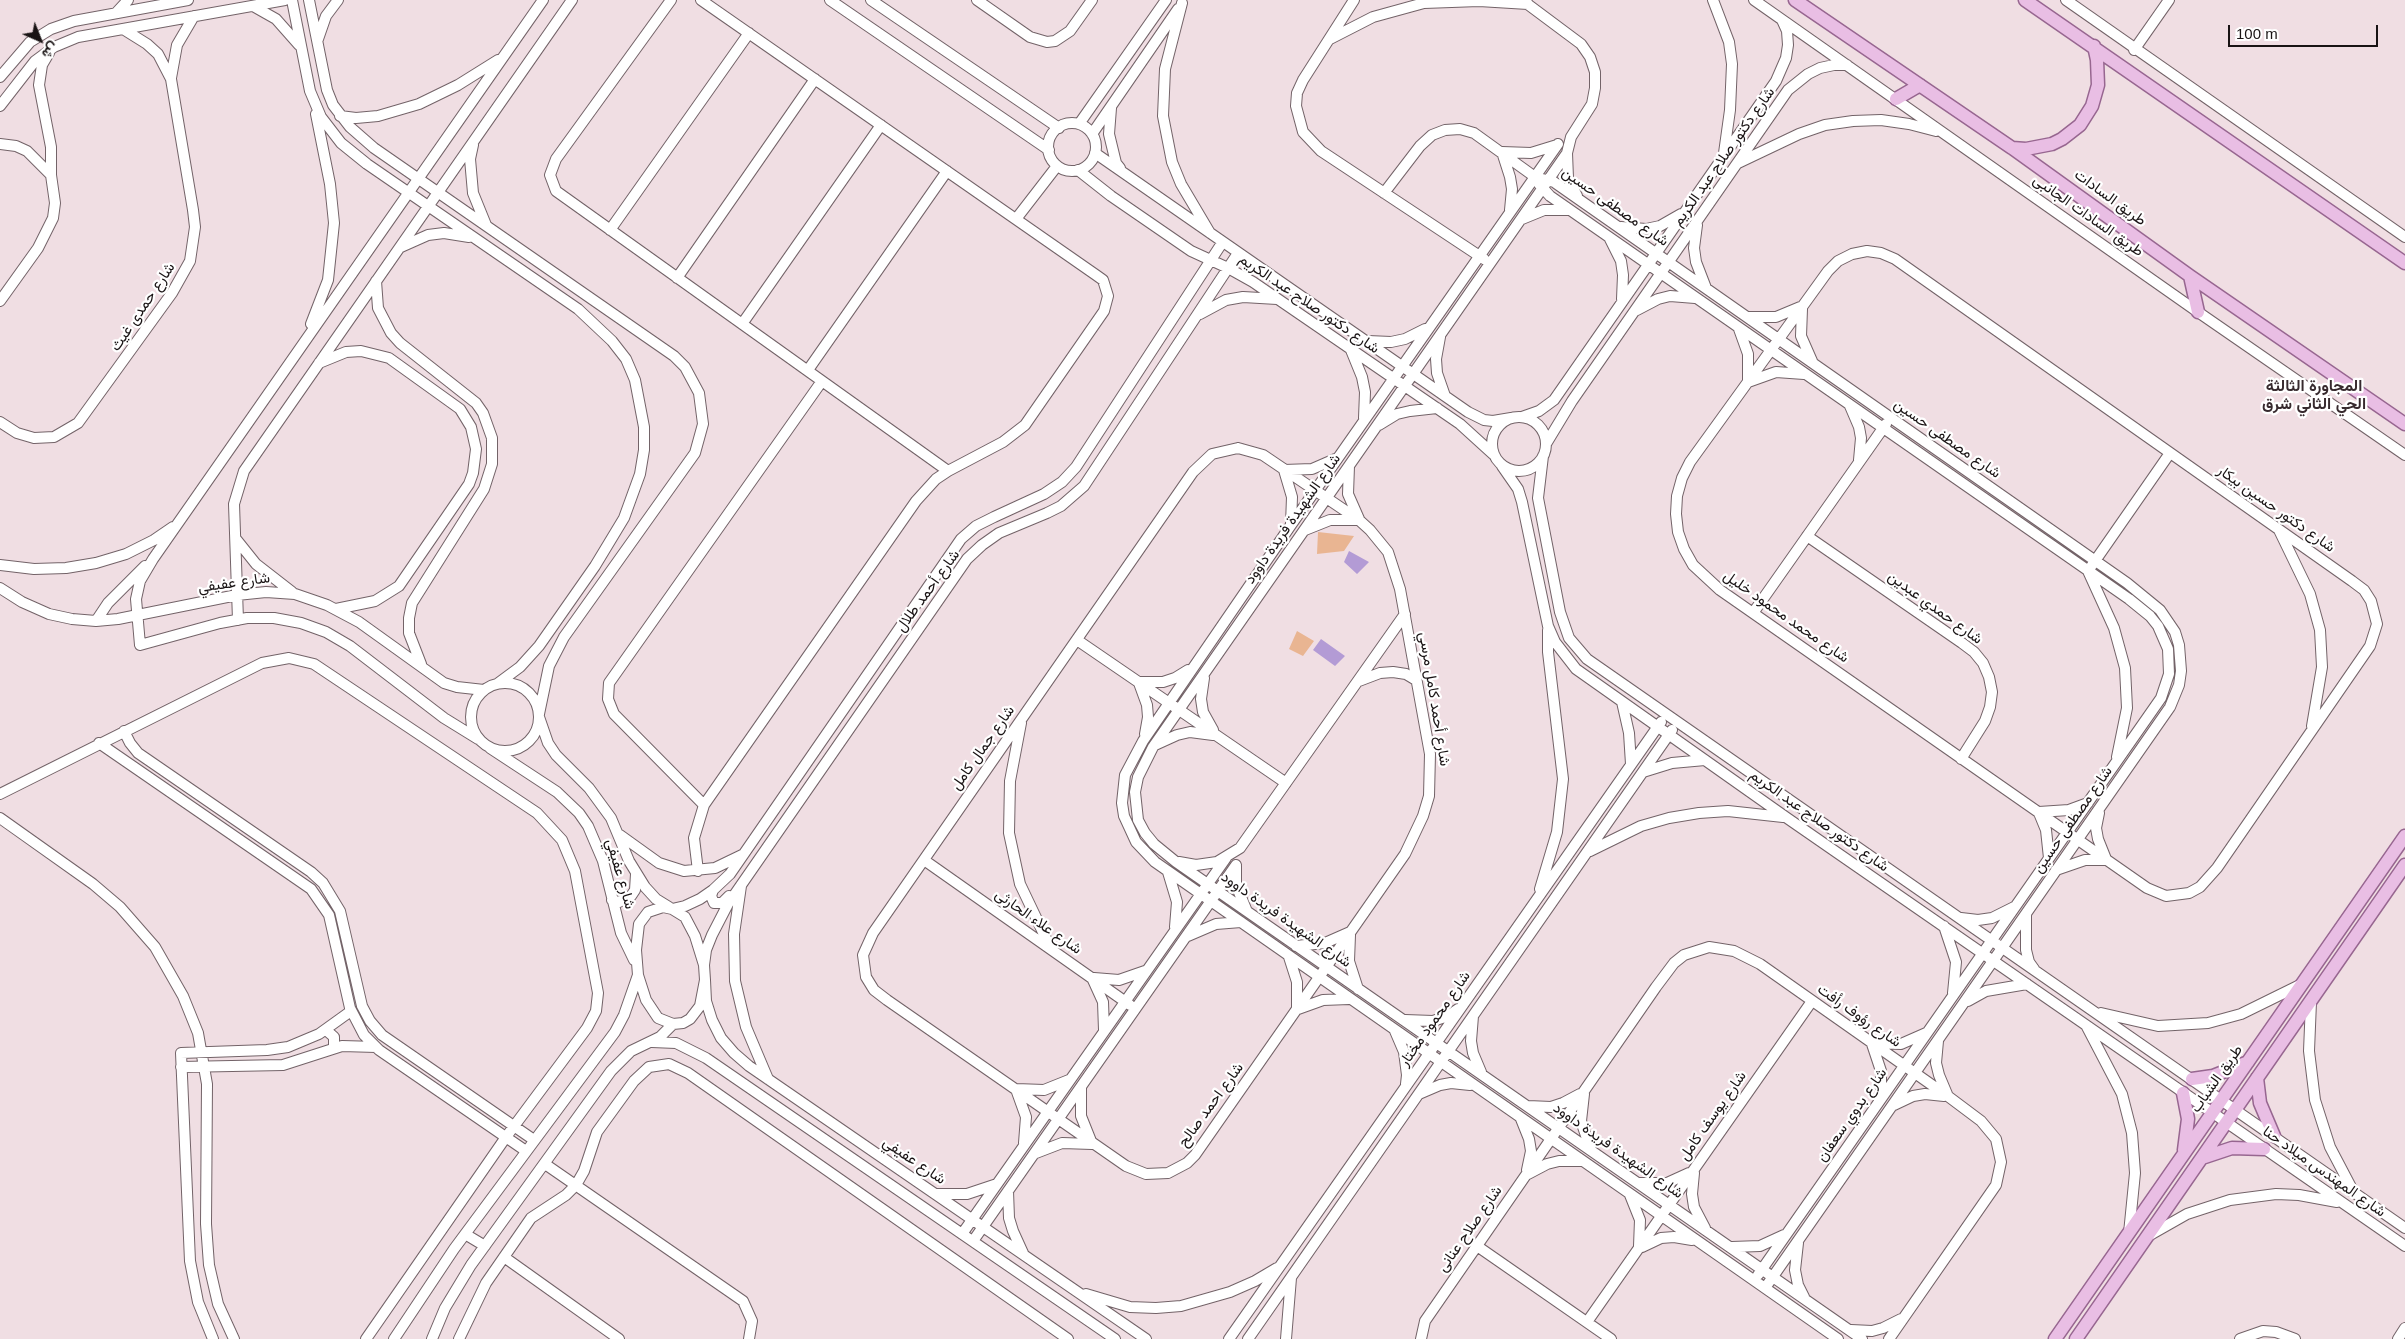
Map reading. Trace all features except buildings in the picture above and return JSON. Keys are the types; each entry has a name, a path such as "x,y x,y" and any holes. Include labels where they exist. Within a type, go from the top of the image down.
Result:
{"main road":[{"name":"طريق السادات","path":"1795,0 2012,148 2190,276 2405,424"},
{"path":"2025,0 2405,263"},
{"path":"2012,148 2039,148 2052,144 2080,125 2092,106 2098,85 2098,66 2094,46"},
{"path":"1896,99 1920,85"},
{"path":"2190,276 2198,312"},
{"name":"طريق الشباب","path":"2055,1339 2405,836"},
{"path":"2076,1339 2405,865"},
{"path":"2192,1079 2213,1076 2248,1062"},
{"path":"2257,1078 2260,1103 2274,1136"},
{"path":"2182,1156 2188,1132 2184,1093"},
{"path":"2202,1158 2232,1148 2264,1148"}],"street":[{"path":"116,13 128,0"},
{"path":"0,77 21,50 50,29 62,24 188,0"},
{"path":"0,106 26,70 54,47 78,37 285,0"},
{"path":"292,0 333,203 333,242 328,280 304,342"},
{"path":"309,0 327,90 340,116 374,148 418,178 674,356 693,380 703,408 703,424 695,453 556,651 544,682 536,732 526,744 504,752 490,748 444,718 350,646 326,632 300,623 274,618 238,620 140,645 136,616 137,589 153,559 180,522 418,178 543,0"},
{"path":"317,45 326,16 338,0"},
{"path":"238,620 234,504 244,472 572,0"},
{"path":"671,0 552,166 552,183 556,191 948,471"},
{"path":"698,871 694,838 704,805 916,501 936,479 1003,442 1025,425 1108,304 1107,287 1102,280 701,0"},
{"path":"830,0 1049,150 1057,166 1067,170 1078,170 1089,164 1095,153 1096,143 1092,134 1079,124 1070,123 1059,128 1050,140 1049,150"},
{"path":"872,0 1059,128"},
{"path":"977,0 1030,37 1047,42 1056,41 1070,31 1092,0"},
{"path":"1079,124 1166,0"},
{"path":"1354,0 1302,80 1297,92 1298,119 1311,142 1489,263"},
{"path":"1713,0 1724,27 1732,64 1731,102 1723,157"},
{"name":"طريق السادات الجانبى","path":"1754,0 2405,455"},
{"path":"2066,0 2134,50 2405,237"},
{"path":"2134,50 2169,0"},
{"path":"1092,134 1183,2"},
{"path":"1183,2 1165,69 1163,116 1172,162 1182,184 1212,236"},
{"path":"1328,40 1374,17 1424,3 1525,2 1581,44 1590,57 1595,80 1592,104 1571,137 1567,153 1568,178 1578,199"},
{"path":"253,6 286,28 301,49"},
{"name":"شارع حمدى غيث","path":"171,79 177,46 194,16"},
{"name":"شارع دكتور صلاح عبد الكريم","path":"1522,417 1539,411 1554,400 1776,81 1786,58 1788,45 1787,31 1782,19"},
{"name":"شارع حمدى غيث","path":"0,422 17,433 34,438 54,437 68,431 78,423 89,411 183,276 192,252 195,227 171,79 158,54 147,44 122,29"},
{"path":"610,230 749,33"},
{"path":"0,301 48,232 55,203 51,175 51,147 38,85 42,65 54,47"},
{"path":"340,116 356,118 378,116 419,104 458,85 503,57"},
{"name":"شارع دكتور صلاح عبد الكريم","path":"1546,444 1572,402 1788,90 1808,74 1820,68 1847,65"},
{"path":"677,278 815,79"},
{"path":"1776,81 1785,84 1788,90"},
{"path":"314,103 322,117 353,154 578,309 612,341 626,359 635,380 644,426 644,450 638,481 624,518 612,540 530,657 497,684 484,690 474,702 471,709 471,725 478,739"},
{"path":"1112,104 1109,134 1111,149 1116,163 1125,175"},
{"path":"1737,163 1799,134 1826,125 1853,121 1881,120 1908,124 1946,134"},
{"path":"742,324 882,125"},
{"path":"1384,193 1420,146 1432,135 1445,130 1460,129 1474,134 1535,176"},
{"path":"1502,152 1531,153 1558,144 1571,137"},
{"path":"473,142 470,158 470,176 479,210 487,226"},
{"path":"0,144 16,146 27,151 51,175"},
{"path":"1479,256 1558,144"},
{"path":"1502,152 1512,189 1509,214"},
{"name":"شارع دكتور صلاح عبد الكريم","path":"1095,153 1468,412 1484,420 1511,418"},
{"name":"شارع الشهيدة فريدة داوود","path":"1567,153 1518,220 1153,747 1138,777 1135,806 1144,833 1176,862 1862,1339"},
{"path":"1016,219 1057,166"},
{"name":"شارع دكتور صلاح عبد الكريم","path":"1078,170 1181,245 1228,268 1278,299 1404,385 1470,431 1494,454"},
{"path":"808,370 946,171"},
{"name":"شارع مصطفى حسين","path":"1535,176 1548,179 1578,199 2095,561 2160,610 2175,632 2182,658 2179,685 2170,707 2002,948"},
{"name":"شارع مصطفى حسين","path":"1535,176 1542,188 1571,210 2150,616 2164,637 2168,649 2169,674 2161,698 1992,941"},
{"path":"1518,220 1544,210 1571,210"},
{"path":"1617,226 1646,229 1660,226 1686,211"},
{"path":"1698,219 1694,248 1700,276 1706,289"},
{"path":"398,248 412,240 436,234 461,235 476,239"},
{"path":"1608,236 1616,248 1622,268 1624,288 1622,302"},
{"name":"شارع أحمد طلال","path":"671,908 685,906 713,890 730,874 937,571 961,539 976,526 1044,494 1062,482 1076,468 1222,243"},
{"name":"شارع دكتور حسين بيكار","path":"1779,340 1828,271 1838,260 1852,254 1867,251 1881,253 1895,259 2364,590 2375,612 2377,624 2370,646 2217,868 2200,887 2178,896 2154,892 2077,839"},
{"name":"شارع أحمد طلال","path":"704,965 706,950 715,927 742,883 967,559 999,533 1061,506 1084,486 1238,253"},
{"name":"شارع الشهيدة فريدة داوود","path":"1479,256 1194,664 1143,741 1125,775 1122,803 1124,816 1136,842 1168,872 1837,1339"},
{"path":"376,281 378,308 390,333 476,403 483,413 492,438 492,464 484,489 412,603 409,633 422,668"},
{"path":"1196,318 1210,307 1226,300 1243,296 1278,299"},
{"path":"1634,312 1652,302 1670,296 1696,298"},
{"path":"1746,317 1776,317 1803,305"},
{"path":"1803,305 1800,320 1801,336 1806,351 1814,364"},
{"path":"1363,340 1377,343 1391,342 1412,336 1430,326"},
{"path":"1739,328 1748,354 1748,382 1776,372 1806,375"},
{"path":"1441,333 1436,359 1440,386 1445,396"},
{"name":"شارع محمد محمود خليل","path":"1779,340 1690,462 1682,478 1677,496 1678,532 1684,549 1693,565 1720,590 1752,613 2077,839"},
{"path":"1351,349 1362,377 1365,392 1363,421"},
{"path":"318,363 332,356 353,352 375,353 389,358 460,409 471,426 476,449 473,473 469,484 399,586 375,601 336,609"},
{"path":"704,805 614,714 608,699 609,683 822,381"},
{"path":"1850,405 1859,427 1861,438 1859,462"},
{"path":"1374,428 1397,414 1437,408"},
{"path":"1522,417 1536,423 1542,429 1546,444 1543,456 1539,462 1525,470 1517,471 1502,466 1494,454 1493,436 1496,428 1511,418 1522,417"},
{"path":"1752,613 1890,418"},
{"name":"شارع جمال كامل","path":"1058,1119 874,990 866,977 862,962 868,940 1202,462 1225,450 1238,448 1263,456 1326,498"},
{"path":"2116,763 2126,708 2125,668 2114,628 2088,571 2170,453"},
{"name":"شارع دكتور صلاح عبد الكريم","path":"1543,456 1538,484 1540,512 1560,612 1569,638 1587,659 2235,1110"},
{"path":"1291,524 1292,497 1284,470 1312,469 1338,458"},
{"path":"1303,530 1330,520 1359,520 1348,494 1349,465"},
{"name":"شارع دكتور صلاح عبد الكريم","path":"1502,466 1518,489 1522,502 1548,626 1555,642 1576,669 1787,818 2227,1123"},
{"name":"شارع أحمد كامل مرسي","path":"1326,498 1359,520 1388,552 1397,575 1405,614 1430,761 1429,796 1424,816 1405,854 1326,967"},
{"path":"0,565 66,568 96,563 126,554 154,540 180,522"},
{"path":"2279,530 2310,594 2320,630 2322,668 2311,732"},
{"name":"شارع حمدي عبدين","path":"1807,536 1962,642 1983,663 1989,677 1992,692 1990,707 1984,721 1961,759"},
{"path":"235,537 262,570 295,594"},
{"path":"96,621 108,603 153,559"},
{"name":"شارع عفيفي","path":"0,588 22,602 49,614 72,619 96,621 136,616 237,595 266,592 295,594 336,609 381,636 422,668 444,682 457,687 484,690"},
{"path":"962,1234 1207,884 1226,858 1240,848 1405,614"},
{"path":"1538,898 1557,832 1563,796 1562,761 1549,665 1548,626"},
{"path":"1077,640 1286,783"},
{"path":"0,794 262,663 280,659 298,659 314,664 546,821 562,840 575,871 598,993 598,1002 592,1020 506,1137 366,1339"},
{"path":"1139,682 1157,683 1175,678 1194,664"},
{"path":"872,668 885,677"},
{"path":"1205,672 1202,685 1202,706 1208,724 1216,735"},
{"path":"1356,683 1380,672 1406,674 1416,680"},
{"path":"1139,682 1147,705 1148,717 1143,741"},
{"path":"497,684 514,684 528,692 537,706 539,716"},
{"path":"1622,702 1629,732 1631,764"},
{"name":"شارع محمود مختار","path":"1229,1339 1666,715"},
{"name":"شارع عفيفي","path":"539,716 546,737 556,755 600,802 619,834 636,874 656,899 671,908"},
{"path":"1022,718 1010,781 1009,833 1020,884 1052,950"},
{"name":"شارع محمود مختار","path":"1248,1339 1677,723"},
{"path":"124,731 130,743 142,756 311,872 329,891 340,911 362,1006 375,1028 397,1047 534,1140"},
{"path":"1153,747 1165,740 1183,734 1203,733 1216,735"},
{"path":"99,743 304,882 317,896 329,915 351,1011 361,1031 376,1047 526,1151"},
{"path":"118,756 130,743"},
{"name":"شارع عفيفي","path":"490,748 556,792 579,814 597,843 621,933 636,963"},
{"path":"1642,772 1672,763 1705,760"},
{"path":"2049,858 2046,830 2038,812 2069,810 2088,803"},
{"path":"2056,871 2075,863 2106,860 2101,850 2096,828 2100,807"},
{"path":"1587,852 1641,826 1689,814 1728,811 1758,813 1787,818"},
{"path":"0,818 107,895 144,933 174,978 191,1014 203,1052 205,1066 207,1252 218,1304 234,1339"},
{"path":"619,834 659,864 671,868 698,871 715,868 743,855"},
{"path":"1240,848 1236,865 1236,885 1247,912"},
{"path":"1176,862 1206,864 1226,858"},
{"name":"شارع علاء الحارثى","path":"924,860 1135,1008"},
{"path":"973,1241 1236,865"},
{"path":"304,882 311,872"},
{"path":"1168,872 1177,902 1173,932"},
{"path":"612,900 619,902 631,896 635,890 636,874"},
{"path":"713,890 711,899 714,904 720,904 742,883"},
{"path":"742,883 734,934 735,981 746,1027 768,1080"},
{"path":"1952,914 1964,919 1978,920 1998,915 2017,905"},
{"path":"671,908 679,912 690,924 701,950 705,980 700,1006 696,1014 682,1023 674,1024 658,1018 652,1012 638,975 636,963 636,937 643,917 655,909 671,908"},
{"path":"2026,912 2026,950 2029,962 2036,972"},
{"path":"1183,940 1210,926 1240,922"},
{"path":"1944,926 1956,962 1952,997"},
{"path":"1296,946 1324,943 1351,932 1349,961 1358,989"},
{"name":"شارع بدوي سعفان","path":"1754,1281 1992,941"},
{"name":"شارع رؤوف رأفت","path":"1551,1139 1674,963 1696,949 1709,947 1734,951 1760,964 1981,1121 1996,1139 2000,1150 2000,1174 1990,1195 1889,1339"},
{"name":"شارع بدوي سعفان","path":"1765,1288 2002,948"},
{"path":"1288,956 1297,982 1297,1010 1323,1000 1350,999"},
{"name":"شارع احمد صالح","path":"1058,1119 1126,1166 1146,1174 1168,1173 1187,1163 1195,1155 1326,967"},
{"path":"1091,977 1119,980 1146,970"},
{"path":"394,1339 465,1234 615,1032 624,1015 638,975"},
{"path":"1091,977 1103,1002 1104,1031"},
{"name":"شارع عفيفي","path":"705,980 706,1001 712,1020 721,1038 734,1053 768,1080 1146,1339"},
{"path":"1963,1004 1986,991 2027,984"},
{"path":"2092,1010 2141,1024 2192,1026 2241,1014 2303,984"},
{"name":"شارع يوسف كامل","path":"1587,1322 1812,1001"},
{"path":"2311,1002 2309,1051 2315,1100 2330,1147 2353,1190"},
{"path":"1401,1019 1417,1022 1433,1021 1448,1016 1461,1008"},
{"path":"213,1339 198,1302 190,1261 181,1053 278,1049 299,1044 326,1030 351,1011"},
{"path":"1473,1015 1471,1040 1473,1053 1483,1076"},
{"path":"432,1339 458,1286 485,1246 621,1061 632,1051 652,1042 674,1024"},
{"path":"674,1024 675,1032 683,1046"},
{"path":"2085,1024 2122,1094 2132,1133 2135,1174 2129,1233"},
{"path":"326,1030 334,1037 334,1048"},
{"path":"1395,1030 1406,1058 1406,1087"},
{"path":"1881,1100 1881,1070 1872,1043 1886,1045 1901,1044 1915,1040 1928,1032"},
{"path":"1938,1039 1936,1057 1939,1075 1949,1097"},
{"path":"652,1042 668,1041 683,1046 706,1058 1115,1339"},
{"path":"181,1067 283,1065 334,1048 354,1045 376,1047"},
{"path":"459,1339 482,1291 531,1218 566,1195 576,1185 584,1171 597,1132 634,1081 649,1067 669,1064 688,1073 1068,1339"},
{"path":"1024,1146 1027,1132 1026,1117 1015,1089 1044,1090 1071,1079"},
{"path":"1418,1094 1440,1085 1451,1083 1474,1086"},
{"path":"1034,1154 1062,1143 1093,1144 1081,1116 1081,1086"},
{"path":"1526,1105 1551,1107 1563,1103 1584,1090"},
{"path":"1584,1090 1581,1121 1591,1151"},
{"path":"1891,1106 1907,1098 1925,1094 1949,1097"},
{"name":"شارع المهندس ميلاد حنا","path":"2235,1110 2353,1190 2405,1228"},
{"path":"1519,1116 1525,1127 1530,1145 1530,1164 1526,1176"},
{"name":"شارع المهندس ميلاد حنا","path":"2227,1123 2405,1246"},
{"name":"شارع صلاح عنانى","path":"1420,1339 1426,1321 1551,1139"},
{"path":"1526,1176 1547,1164 1571,1160 1584,1162"},
{"path":"545,1164 743,1302 752,1321 749,1339"},
{"path":"1637,1182 1667,1183 1682,1178 1694,1169"},
{"path":"1694,1169 1692,1194 1694,1207 1707,1231"},
{"path":"934,1193 967,1194 998,1184"},
{"path":"1008,1191 1008,1211 1012,1231 1025,1256"},
{"path":"1629,1193 1640,1220 1638,1249 1661,1238 1674,1237 1699,1242"},
{"path":"2147,1237 2187,1214 2216,1204 2253,1196 2299,1195 2344,1204"},
{"path":"1730,1247 1760,1246 1788,1233"},
{"path":"465,1234 485,1246"},
{"path":"1799,1238 1795,1254 1795,1270 1798,1286 1806,1300"},
{"path":"1477,1246 1611,1339"},
{"path":"504,1257 619,1339"},
{"path":"1078,1292 1130,1307 1156,1308 1181,1306 1230,1292 1255,1281 1282,1264"},
{"path":"1286,1339 1292,1276"},
{"path":"1848,1329 1860,1331 1877,1330 1904,1317"},
{"path":"1900,1339 1904,1317"},
{"path":"2398,1339 2405,1328"},
{"path":"2240,1339 2264,1331 2276,1332 2295,1339"}],"shaded area":[{"path":"1318,532 1354,536 1344,551 1317,554"},
{"path":"1349,551 1369,562 1357,574 1344,562"},
{"path":"1297,631 1314,641 1303,656 1289,649"},
{"path":"1321,639 1345,656 1335,666 1313,650"}],"district":[{"name":"المجاورة الثالثة الحي الثاني شرق","path":"2314,396"}]}
